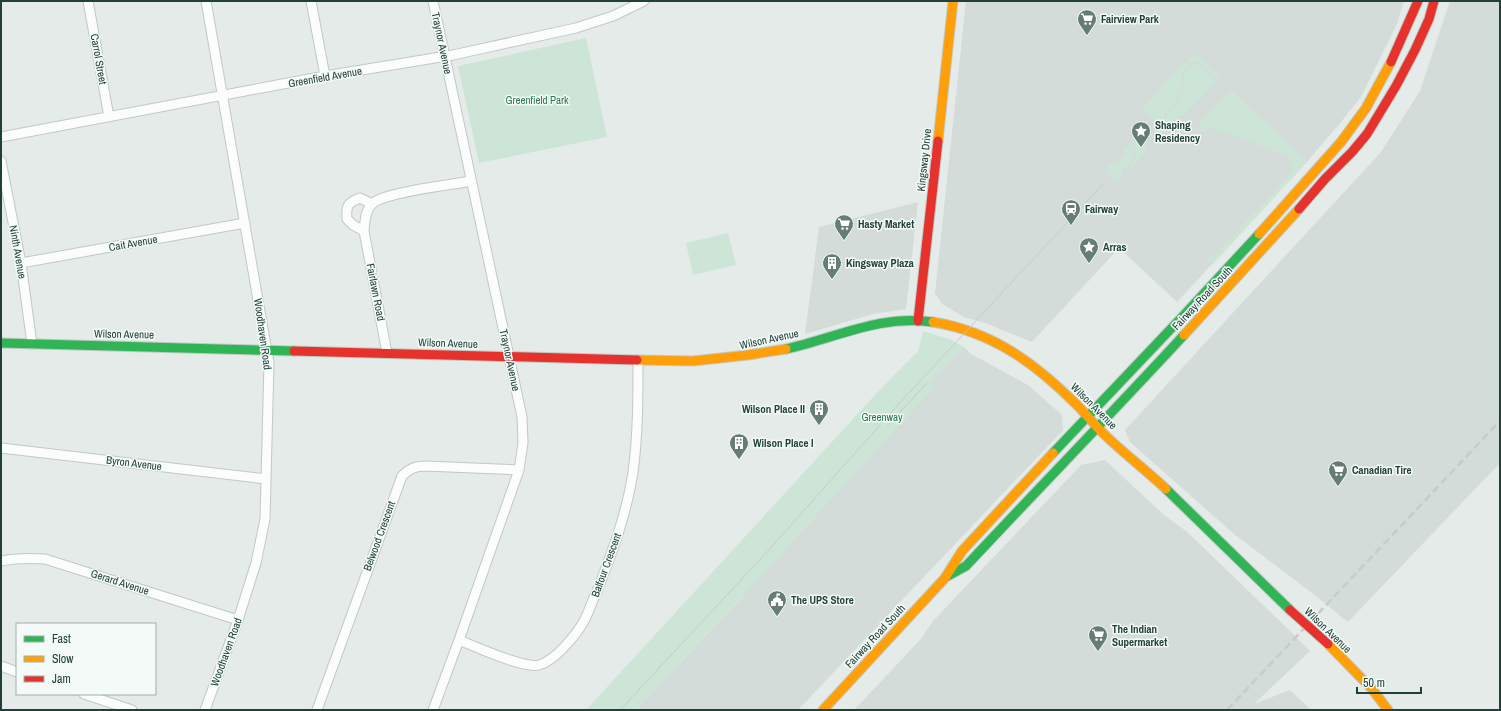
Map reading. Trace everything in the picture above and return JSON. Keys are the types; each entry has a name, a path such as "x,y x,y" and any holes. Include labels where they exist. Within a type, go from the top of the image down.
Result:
{"street":[{"name":"Carrol Street","path":"88,1 109,117"},
{"name":"Woodhaven Road","path":"205,710 238,620 256,563 265,519 269,363 268,350 206,1"},
{"path":"311,1 325,76"},
{"name":"Traynor Avenue","path":"433,1 522,417 523,443 519,470 433,710"},
{"name":"Greenfield Avenue","path":"1,137 325,76 446,57 576,28 613,16 644,1"},
{"name":"Kingsway Drive","path":"918,321 953,1"},
{"name":"Fairway Road South","path":"823,710 945,578 962,551 1087,416 1189,310 1341,142 1366,108 1379,86 1398,48 1418,1"},
{"name":"Fairway Road South","path":"945,578 966,566 1098,427 1367,134 1389,98 1415,50 1429,20 1434,1"},
{"name":"Ninth Avenue","path":"1,161 21,263 32,344"},
{"path":"364,231 353,225 347,219 346,208 351,201 360,198 372,204 380,199 393,195 471,182"},
{"name":"Fairlawn Road","path":"372,204 367,213 364,231 388,352"},
{"name":"Cait Avenue","path":"21,263 245,223"},
{"name":"Wilson Avenue","path":"1,343 388,352 638,361 693,361 742,357 794,347 866,326 898,320 936,322 967,331 1013,352 1059,387 1098,427 1178,501 1290,610 1328,644 1372,690 1388,710"},
{"name":"Balfour Crescent","path":"459,640 524,664 538,665 551,660 561,651 584,621 602,577 628,502 633,471 638,414 638,361"},
{"name":"Byron Avenue","path":"1,448 266,479"},
{"name":"Belwood Crescent","path":"317,710 402,476 408,470 416,466 519,470"},
{"name":"Gerard Avenue","path":"1,562 12,559 45,559 238,620"},
{"path":"1,666 16,672"},
{"path":"87,695 132,710"}],"shaded area":[{"path":"966,1 1404,1 1397,24 1361,97 1306,163 1177,302 1119,248 1032,342 985,323 964,317 942,304 935,293"},
{"path":"1450,1 1500,1 1500,463 1348,622 1234,534 1130,442 1125,430 1381,152 1420,91"},
{"path":"918,202 906,309 873,314 805,334 819,227"},
{"path":"949,339 964,347 971,354 1028,385 1062,415 1063,430 798,710 635,710 746,593 611,710"},
{"path":"1105,460 1164,515 1186,531 1310,651 1254,704 1290,690 1311,710 854,710 920,640 933,621 1081,465"}],"green space":[{"name":"Greenfield Park","path":"586,38 607,137 479,163 458,66"},
{"path":"1193,55 1204,61 1220,77 1217,80 1202,64 1186,62"},
{"path":"1184,62 1188,65 1182,74 1182,87 1179,97 1175,105 1164,115 1161,126 1142,110"},
{"path":"1192,64 1203,67 1209,72 1216,82 1186,113 1164,126 1166,118 1180,99 1185,72"},
{"path":"1231,90 1306,160 1306,163 1213,264 1207,259 1207,254 1208,253 1213,257 1294,170 1288,163 1289,156 1209,127 1205,134 1199,128 1200,122"},
{"path":"1137,139 1144,142 1145,149 1140,159 1131,168 1136,153 1133,141"},
{"path":"1130,144 1133,146 1131,161 1127,168 1124,167 1121,172 1123,174 1117,181 1110,176 1107,168 1111,164 1113,165 1116,162 1119,163 1127,153 1124,150"},
{"path":"728,233 736,265 693,275 686,243"},
{"name":"Greenway","path":"923,331 949,339 964,347 931,382 935,387 635,710 586,710 874,396 918,351"}],"tram line":[{"path":"620,710 767,552 896,407 1103,184"},
{"path":"888,425 927,383"}],"railway":[{"path":"1227,710 1500,421"}],"traffic: fast":[{"path":"1053,453 1259,234"},
{"path":"786,349 877,324 914,320 933,322"},
{"path":"946,577 966,566 1184,335"},
{"path":"1,343 294,351"},
{"path":"1166,489 1290,610"}],"traffic: slow":[{"path":"938,141 953,1"},
{"path":"1259,234 1341,142 1366,108 1391,62"},
{"path":"1184,335 1299,209"},
{"path":"933,322 975,333 994,342 1029,363 1062,390 1107,437 1166,489"},
{"path":"637,360 693,361 786,349"},
{"path":"823,710 945,578 962,551 1053,453"},
{"path":"1328,644 1372,689 1388,710"}],"traffic: jam":[{"path":"1391,62 1418,1"},
{"path":"1299,209 1367,134 1396,86 1415,50 1429,19 1434,1"},
{"path":"918,321 938,141"},
{"path":"294,351 637,360"},
{"path":"1290,610 1328,644"}],"place":[{"name":"Fairview Park","path":"1087,36"},
{"name":"Shaping Residency","path":"1141,148"},
{"name":"Fairway","path":"1071,226"},
{"name":"Hasty Market","path":"844,241"},
{"name":"Arras","path":"1089,264"},
{"name":"Kingsway Plaza","path":"832,280"},
{"name":"Wilson Place II","path":"819,426"},
{"name":"Wilson Place I","path":"739,460"},
{"name":"Canadian Tire","path":"1338,487"},
{"name":"The UPS Store","path":"777,617"},
{"name":"The Indian Supermarket","path":"1098,652"}]}
